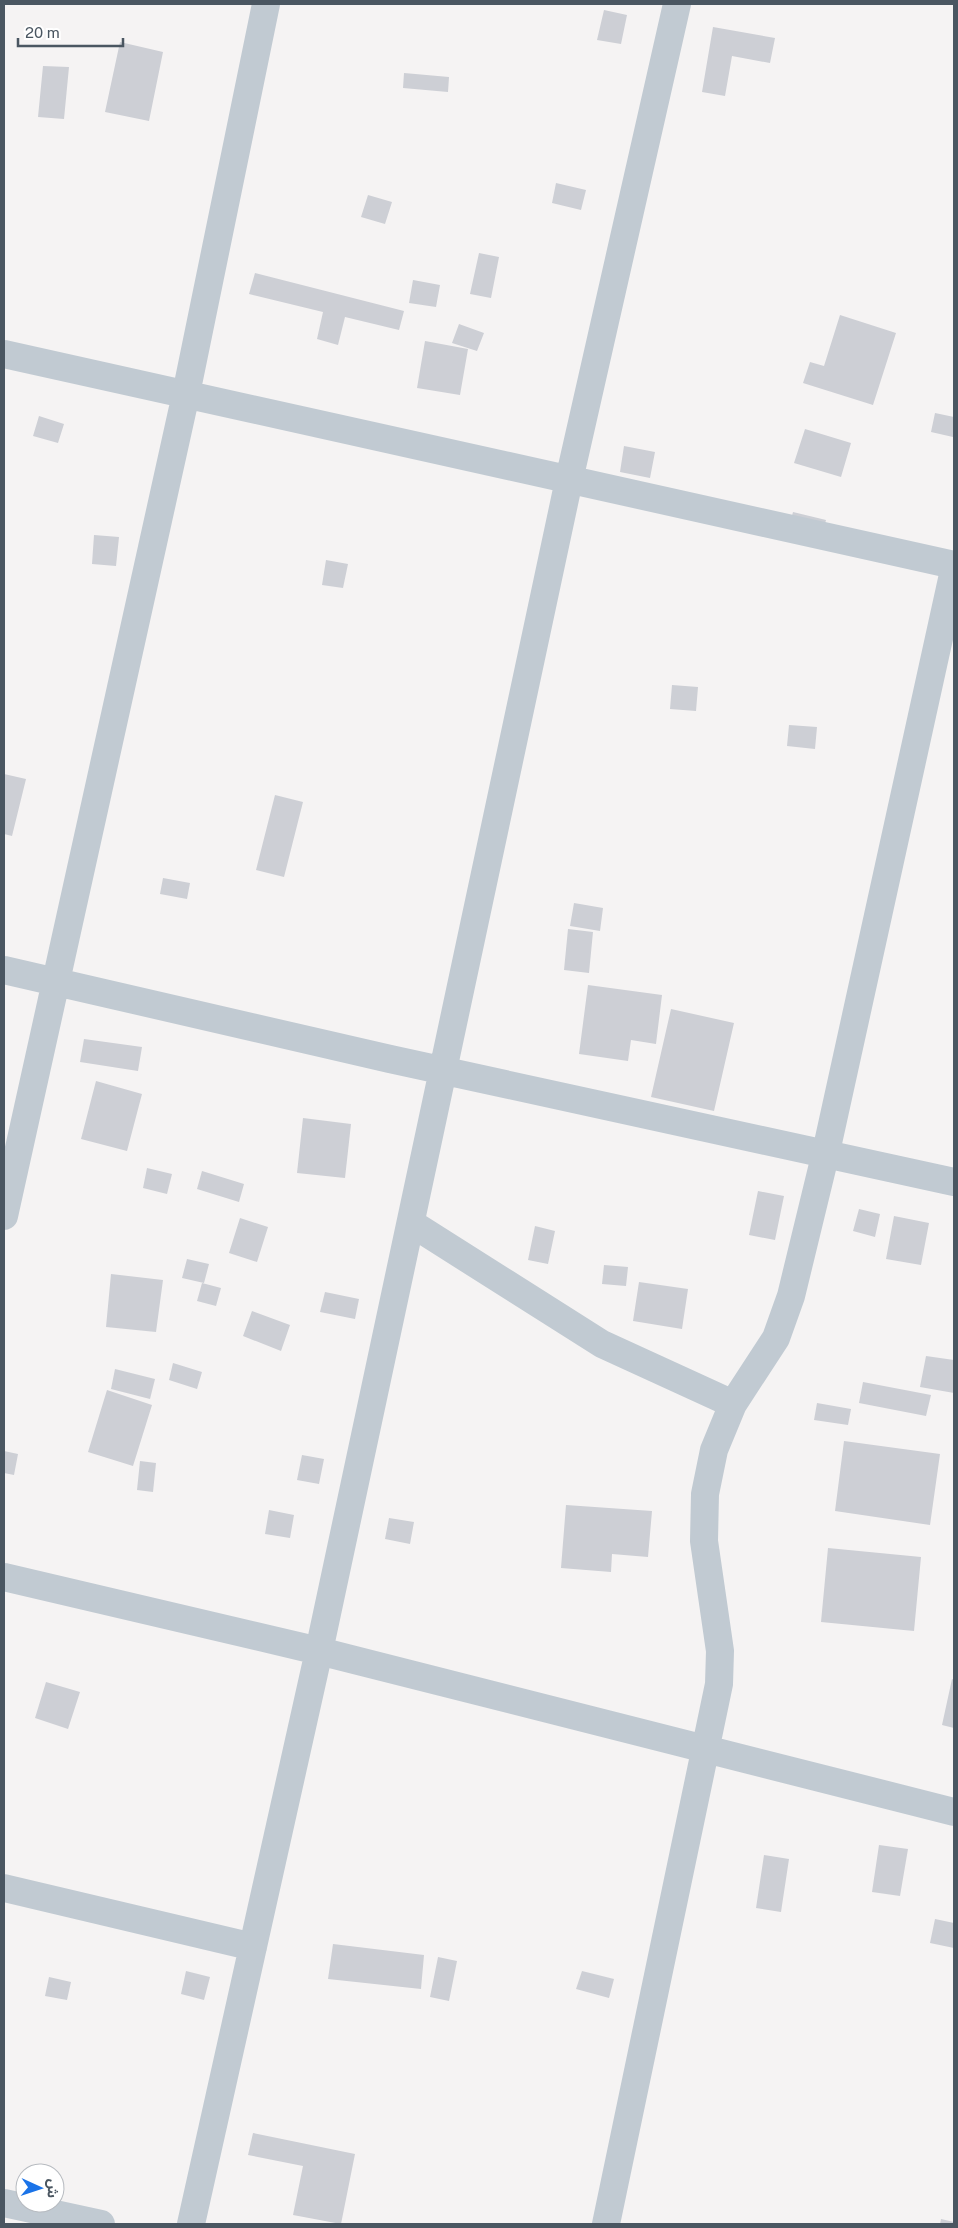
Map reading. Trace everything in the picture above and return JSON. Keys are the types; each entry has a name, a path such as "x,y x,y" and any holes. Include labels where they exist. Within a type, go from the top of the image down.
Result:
{"street":[{"path":"4,1216 186,394 266,4"},
{"path":"191,2224 319,1651 569,480 678,4"},
{"path":"4,354 954,565"},
{"path":"606,2224 719,1684 720,1650 704,1541 705,1494 714,1450 733,1404 776,1338 791,1296 826,1152 954,570"},
{"path":"4,970 442,1070 826,1152 954,1182"},
{"path":"411,1223 602,1344 733,1404"},
{"path":"4,1576 319,1651 954,1812"},
{"path":"4,1888 253,1946"},
{"path":"4,2203 101,2224"}],"building":[{"path":"604,10 627,15 621,44 597,40"},
{"path":"713,27 775,38 770,63 732,56 725,96 702,92"},
{"path":"120,42 163,52 149,121 105,112"},
{"path":"43,66 69,67 64,119 38,117"},
{"path":"404,73 449,77 448,92 403,88"},
{"path":"556,183 586,190 581,210 552,203"},
{"path":"368,195 392,202 385,224 361,217"},
{"path":"479,253 499,257 491,298 470,294"},
{"path":"255,273 404,311 399,330 345,317 338,345 317,339 323,312 249,294"},
{"path":"413,280 440,285 436,307 409,303"},
{"path":"840,315 896,333 873,405 803,383 810,362 824,366"},
{"path":"459,324 484,333 477,351 452,343"},
{"path":"425,341 468,349 460,395 417,388"},
{"path":"935,413 954,417 953,437 931,432"},
{"path":"39,416 64,424 58,443 33,436"},
{"path":"805,429 851,443 841,477 794,463"},
{"path":"624,446 655,452 650,478 620,472"},
{"path":"793,512 826,520 822,535 789,527"},
{"path":"94,535 119,537 116,566 92,564"},
{"path":"326,560 348,564 343,588 322,585"},
{"path":"672,685 698,687 696,711 670,709"},
{"path":"789,725 817,727 815,749 787,746"},
{"path":"4,774 26,779 12,836 4,834"},
{"path":"275,795 303,802 284,877 256,870"},
{"path":"163,878 190,883 187,899 160,894"},
{"path":"574,903 603,908 600,931 570,926"},
{"path":"568,929 593,932 589,973 564,970"},
{"path":"588,985 662,995 656,1044 631,1040 628,1061 579,1054"},
{"path":"671,1009 734,1023 714,1111 651,1097"},
{"path":"84,1039 142,1047 138,1071 80,1062"},
{"path":"96,1081 142,1094 127,1151 81,1139"},
{"path":"303,1118 351,1124 345,1178 297,1173"},
{"path":"147,1168 172,1174 167,1194 143,1188"},
{"path":"202,1171 244,1184 239,1202 197,1189"},
{"path":"758,1191 784,1196 775,1240 749,1235"},
{"path":"859,1209 880,1214 875,1237 853,1231"},
{"path":"894,1216 929,1223 921,1265 886,1259"},
{"path":"240,1218 268,1227 257,1262 229,1253"},
{"path":"535,1226 555,1231 548,1264 528,1260"},
{"path":"187,1259 209,1264 204,1283 182,1278"},
{"path":"604,1265 628,1267 626,1286 602,1284"},
{"path":"111,1274 163,1280 156,1332 106,1327"},
{"path":"639,1282 688,1289 682,1329 633,1321"},
{"path":"202,1283 221,1288 216,1306 197,1301"},
{"path":"325,1292 359,1299 355,1319 320,1312"},
{"path":"252,1311 290,1325 281,1351 243,1336"},
{"path":"926,1356 954,1360 954,1393 920,1387"},
{"path":"173,1363 202,1372 197,1389 169,1380"},
{"path":"115,1369 155,1379 150,1399 111,1389"},
{"path":"863,1382 931,1395 926,1416 859,1403"},
{"path":"107,1390 152,1405 133,1466 88,1452"},
{"path":"817,1403 851,1409 848,1425 814,1420"},
{"path":"844,1441 940,1454 930,1525 835,1511"},
{"path":"4,1451 18,1454 14,1475 4,1473"},
{"path":"302,1455 324,1459 319,1484 297,1480"},
{"path":"140,1461 156,1463 153,1492 137,1490"},
{"path":"566,1505 652,1511 648,1557 612,1554 611,1572 561,1568"},
{"path":"269,1510 294,1515 290,1538 265,1534"},
{"path":"389,1518 414,1522 410,1544 385,1539"},
{"path":"828,1548 921,1557 914,1631 821,1622"},
{"path":"952,1679 954,1680 954,1728 942,1725"},
{"path":"46,1682 80,1692 68,1729 35,1718"},
{"path":"879,1845 908,1849 900,1896 872,1892"},
{"path":"764,1855 789,1859 781,1912 756,1908"},
{"path":"935,1919 954,1923 954,1948 930,1943"},
{"path":"333,1944 424,1955 421,1989 328,1979"},
{"path":"438,1957 457,1961 449,2001 430,1997"},
{"path":"186,1971 210,1977 204,2000 181,1994"},
{"path":"582,1971 614,1979 609,1998 576,1989"},
{"path":"49,1977 71,1982 67,2000 45,1996"},
{"path":"253,2133 355,2154 341,2224 293,2215 303,2166 248,2155"},
{"path":"941,2219 954,2222 954,2224 940,2224"}]}
